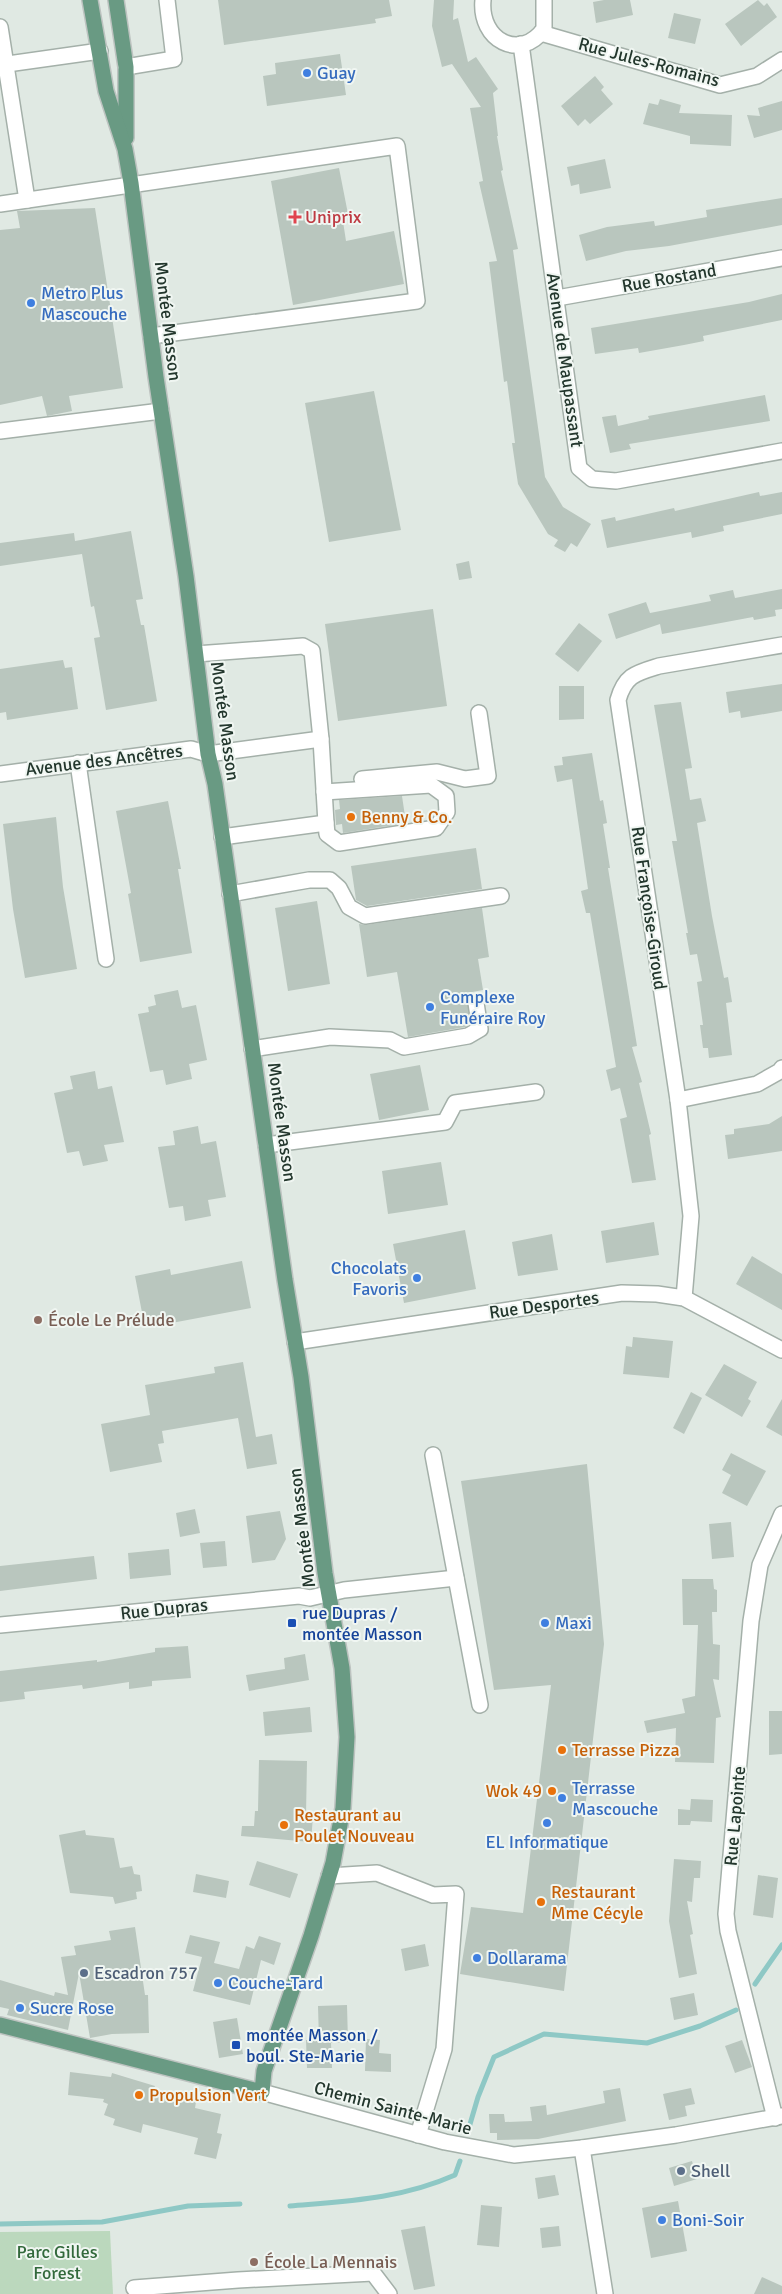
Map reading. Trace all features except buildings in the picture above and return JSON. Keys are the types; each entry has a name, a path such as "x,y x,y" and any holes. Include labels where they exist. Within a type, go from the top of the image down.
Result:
{"main road":[{"name":"Montée Masson","path":"90,0 106,91 125,149 131,184 208,754 222,837 295,1342 329,1594 342,1668 347,1737 343,1808 329,1876 264,2071 262,2092"},
{"name":"Montée Masson","path":"116,0 126,67 125,149"},
{"name":"Chemin Sainte-Marie","path":"0,2025 262,2092"}],"street":[{"path":"126,67 174,59 167,0"},
{"path":"483,0 483,17 487,28 496,39 508,44 521,44 541,33 546,19 544,0"},
{"path":"0,26 3,65 26,200"},
{"name":"Rue Jules-Romains","path":"541,33 720,85 756,76 782,60"},
{"name":"Avenue de Maupassant","path":"521,44 579,468 592,479 616,481 782,451"},
{"path":"3,65 100,51"},
{"path":"0,204 397,146 417,301 151,336"},
{"name":"Rue Rostand","path":"557,298 782,258"},
{"path":"0,431 161,411"},
{"name":"Rue Françoise-Giroud","path":"684,1298 691,1216 678,1100 618,700 621,689 629,678 640,672 659,666 782,645"},
{"path":"196,654 302,646 312,651 321,739 326,823 327,834 339,842 436,828 448,812 446,796 431,785 324,787"},
{"path":"324,787 437,772 466,779 488,776 479,713"},
{"name":"Avenue des Ancêtres","path":"0,774 191,748 208,754 321,739"},
{"path":"78,762 106,959"},
{"path":"222,837 326,823"},
{"path":"230,894 309,880 330,880 339,888 349,907 365,916 501,896"},
{"path":"252,1049 330,1038 390,1040 404,1047 468,1036 480,1029 476,1003"},
{"path":"678,1100 757,1084 782,1068"},
{"path":"266,1145 445,1122 455,1103 536,1092"},
{"name":"Rue Desportes","path":"295,1342 622,1293 657,1294 684,1298 782,1350"},
{"path":"433,1455 480,1705"},
{"name":"Rue Lapointe","path":"778,2117 728,1931 726,1914 752,1620 760,1565 782,1514"},
{"name":"Rue Dupras","path":"0,1625 329,1594 344,1590 456,1578"},
{"path":"329,1876 377,1873 433,1894 456,1894 444,2050 418,2135"},
{"name":"Chemin Sainte-Marie","path":"262,2092 418,2135 479,2150 514,2155 582,2148 778,2117"},
{"path":"582,2148 605,2294"},
{"path":"134,2288 373,2273 389,2294"}],"green space":[{"name":"Parc Gilles Forest","path":"110,2231 113,2294 0,2294 0,2232"}],"waterway":[{"path":"755,1984 782,1945"},
{"path":"468,2131 478,2097 494,2057 544,2034 647,2043 700,2026 736,2010"},
{"path":"290,2206 374,2198 415,2189 455,2175 460,2161"},
{"path":"0,2224 102,2222 188,2206 240,2204"}],"place":[{"name":"Guay","path":"307,73"},
{"name":"Uniprix","path":"295,217"},
{"name":"Metro Plus Mascouche","path":"31,303"},
{"name":"Benny & Co.","path":"351,817"},
{"name":"Complexe Funéraire Roy","path":"430,1007"},
{"name":"Chocolats Favoris","path":"417,1278"},
{"name":"École Le Prélude","path":"38,1320"},
{"name":"rue Dupras / montée Masson","path":"292,1623"},
{"name":"Maxi","path":"545,1623"},
{"name":"Terrasse Pizza","path":"562,1750"},
{"name":"Wok 49","path":"552,1791"},
{"name":"Terrasse Mascouche","path":"562,1798"},
{"name":"EL Informatique","path":"547,1823"},
{"name":"Restaurant au Poulet Nouveau","path":"284,1825"},
{"name":"Restaurant Mme Cécyle","path":"541,1902"},
{"name":"Dollarama","path":"477,1958"},
{"name":"Escadron 757","path":"84,1973"},
{"name":"Couche-Tard","path":"218,1983"},
{"name":"Sucre Rose","path":"20,2008"},
{"name":"montée Masson / boul. Ste-Marie","path":"236,2045"},
{"name":"Propulsion Vert","path":"139,2095"},
{"name":"Shell","path":"681,2171"},
{"name":"Boni-Soir","path":"662,2220"},
{"name":"École La Mennais","path":"254,2262"}]}
